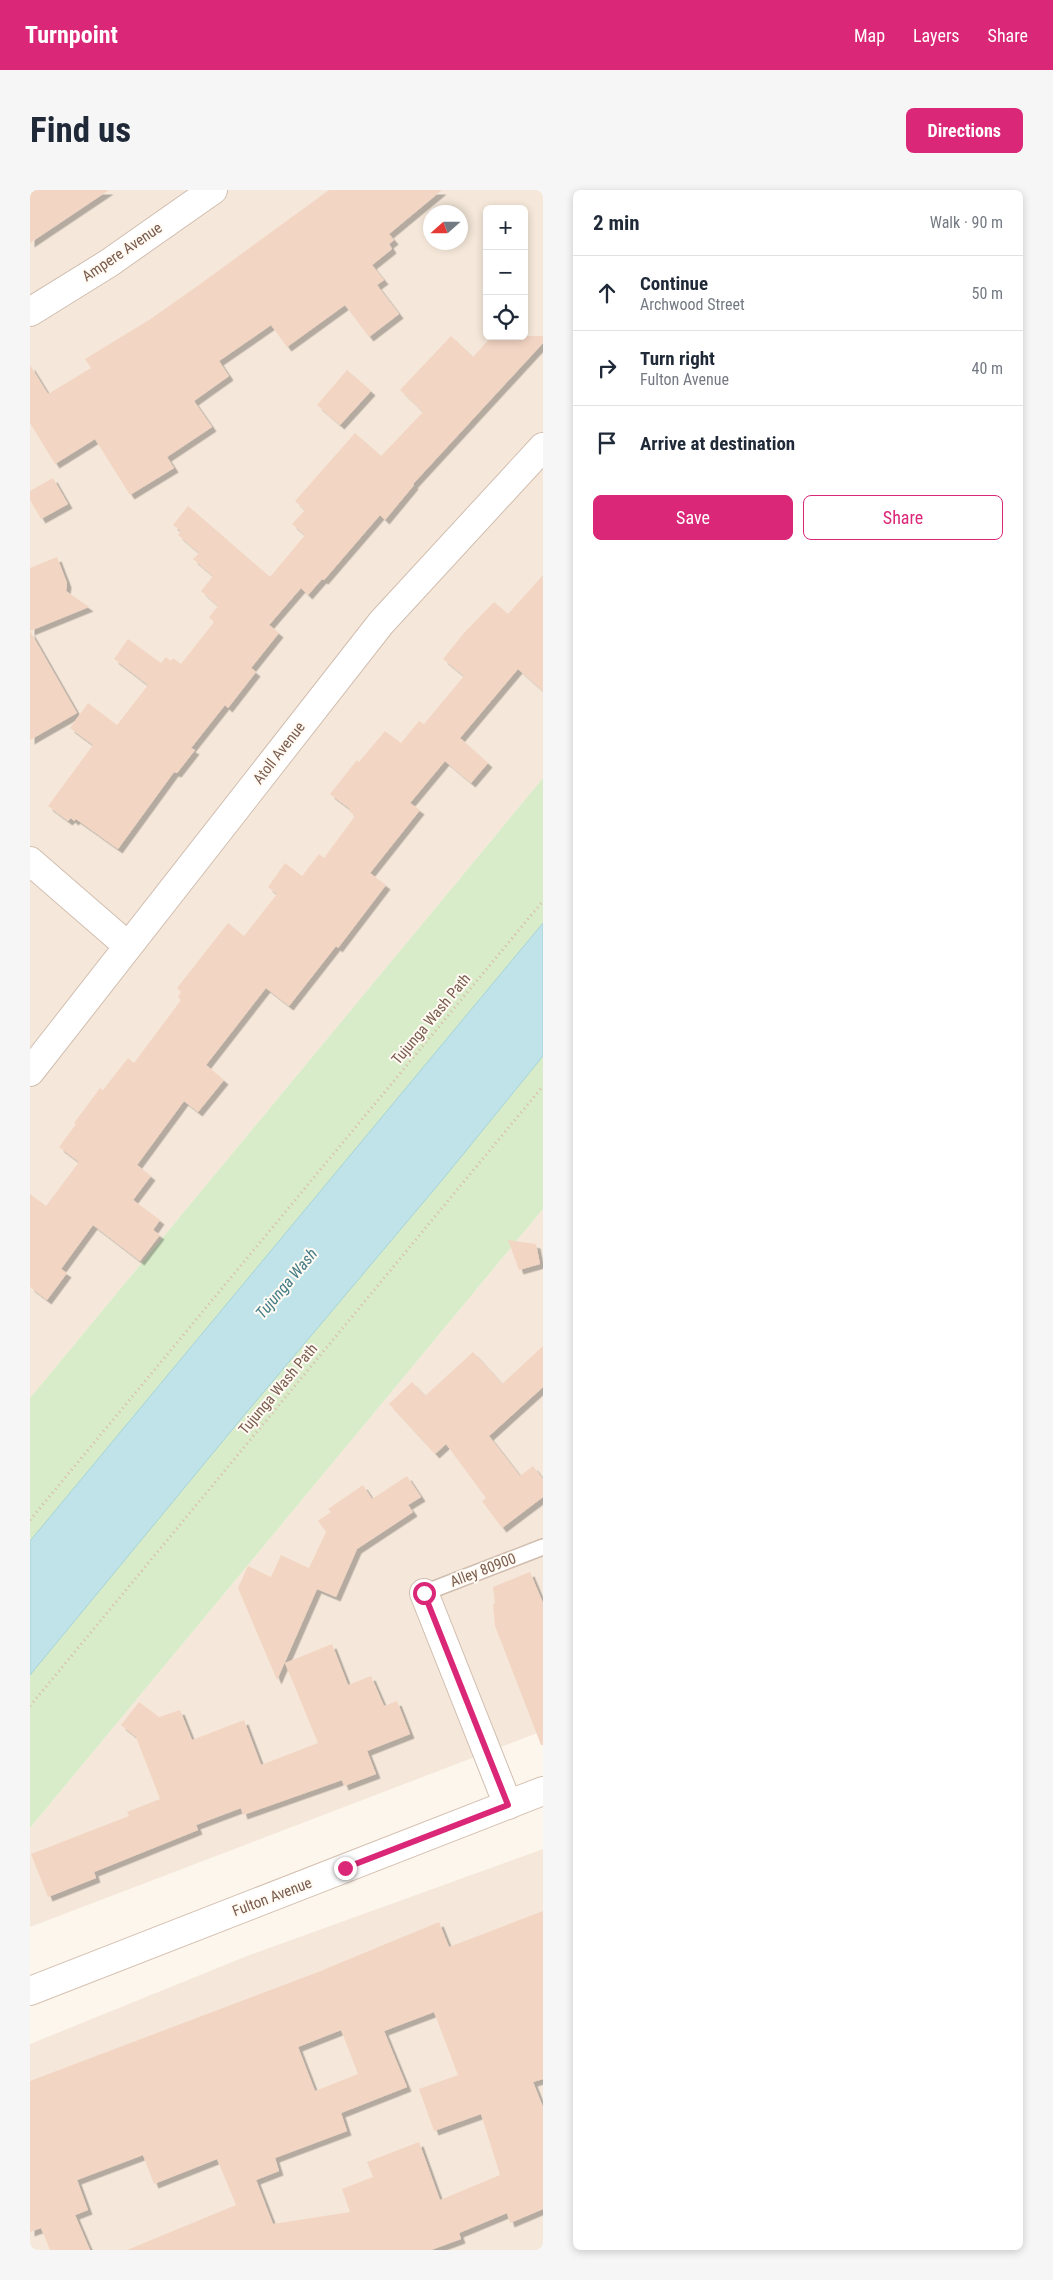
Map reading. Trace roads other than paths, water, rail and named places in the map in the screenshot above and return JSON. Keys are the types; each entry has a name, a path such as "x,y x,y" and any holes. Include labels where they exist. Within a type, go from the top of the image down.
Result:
{"street":[{"name":"Ampere Avenue","path":"30,312 109,263 213,190"},
{"name":"Atoll Avenue","path":"30,1072 381,623 543,447"},
{"path":"30,861 128,946"},
{"path":"424,1593 508,1805"},
{"name":"Fulton Avenue","path":"30,1991 543,1792"}],"lane":[{"name":"Alley 80900","path":"424,1593 543,1547"}],"water":[{"name":"Tujunga Wash","path":"543,923 543,1056 30,1675 30,1541"}]}
